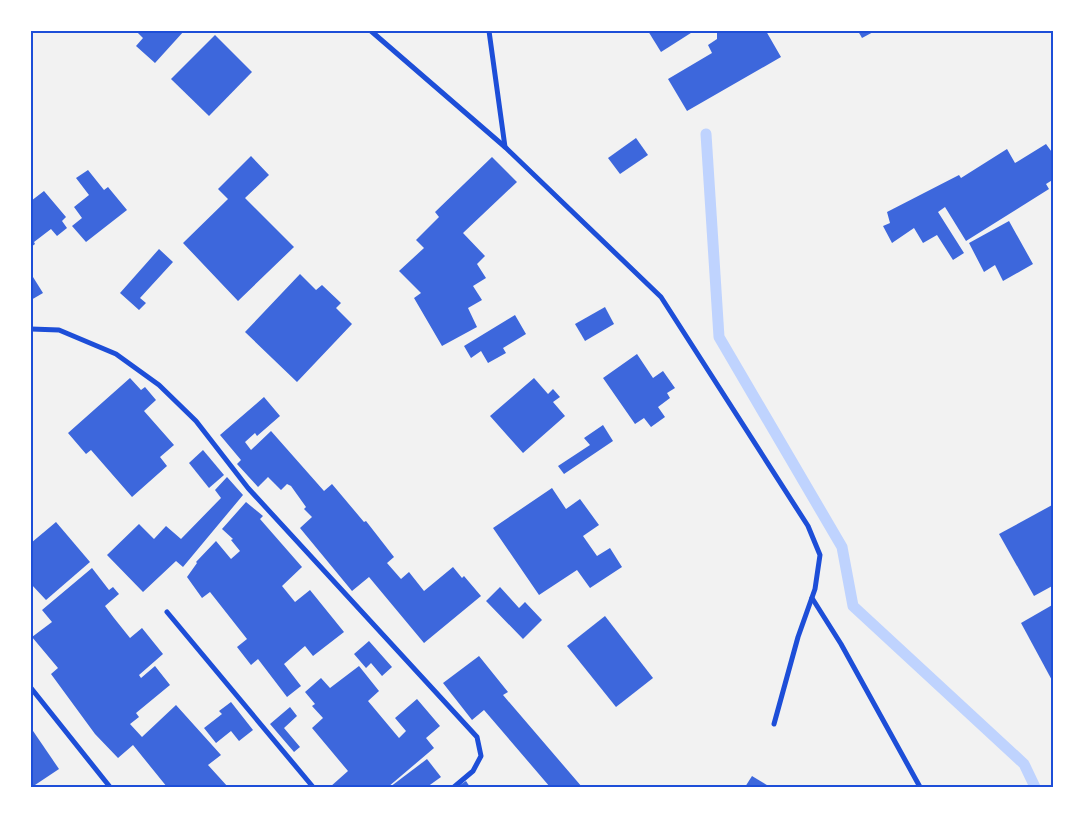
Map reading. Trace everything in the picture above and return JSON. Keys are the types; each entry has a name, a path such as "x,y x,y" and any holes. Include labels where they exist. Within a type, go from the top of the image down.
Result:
{"street":[{"path":"371,31 505,147 661,297 808,526 820,555 812,598 774,724"},
{"path":"489,31 505,147"},
{"path":"31,329 59,330 116,354 159,385 196,421 248,488 477,737 481,756 473,771 454,787"},
{"path":"812,598 841,644 920,787"},
{"path":"167,612 313,787"},
{"path":"31,688 110,787"}],"building":[{"path":"136,31 184,31 155,63 136,46 143,38"},
{"path":"648,31 694,31 661,52"},
{"path":"717,31 766,31 781,57 687,111 668,79 712,53 708,45 717,39"},
{"path":"858,31 875,31 862,38"},
{"path":"215,35 252,72 209,116 171,79"},
{"path":"636,138 648,155 620,174 608,158"},
{"path":"1046,144 1054,155 1054,179 1046,184 1049,189 966,241 945,207 938,212 964,253 953,260 937,235 923,243 914,228 892,243 883,226 890,223 887,212 959,175 961,178 1007,149 1015,163"},
{"path":"251,156 269,175 245,198 294,247 238,301 183,243 228,199 218,189"},
{"path":"492,157 517,182 463,233 485,256 477,264 486,278 473,286 482,300 468,308 477,327 442,346 414,298 421,293 399,271 424,248 416,240 439,217 435,212"},
{"path":"88,170 104,190 108,187 127,210 86,242 72,226 82,218 74,207 89,195 76,178"},
{"path":"44,191 66,217 62,221 67,228 57,236 51,229 34,242 35,244 31,247 31,201"},
{"path":"1009,221 1033,264 1003,281 995,265 984,272 969,243"},
{"path":"159,249 173,262 140,298 146,303 139,310 120,293"},
{"path":"300,274 316,290 322,285 341,303 336,308 352,324 297,382 245,332"},
{"path":"33,277 43,293 31,300 31,278"},
{"path":"605,307 614,324 585,341 575,324"},
{"path":"515,315 526,334 503,348 506,353 488,363 481,351 471,358 464,346"},
{"path":"637,354 653,378 663,371 675,388 667,393 670,398 658,407 665,417 651,427 644,418 635,424 603,378"},
{"path":"130,378 141,390 145,387 156,400 144,411 174,445 160,457 167,466 132,497 91,450 86,454 68,433"},
{"path":"534,378 548,394 553,389 560,397 553,402 565,416 523,453 490,416"},
{"path":"264,397 280,416 257,436 255,433 245,442 251,450 271,431 324,491 332,484 364,522 366,521 394,557 387,563 401,579 409,572 424,591 453,567 462,578 464,576 481,596 424,643 369,577 352,591 300,528 312,517 304,509 306,507 291,486 287,484 281,490 268,477 258,487 237,464 241,460 220,435"},
{"path":"603,425 613,441 564,474 558,466 590,445 584,438"},
{"path":"203,450 224,475 209,488 189,463"},
{"path":"227,477 243,495 183,567 176,561 143,592 107,555 139,524 154,539 166,526 181,539 221,498 215,490"},
{"path":"552,488 566,509 580,499 599,525 583,536 597,556 610,548 622,567 590,588 577,570 539,595 493,528"},
{"path":"246,502 263,516 260,519 302,567 282,586 295,602 310,590 344,632 313,656 305,646 284,664 301,686 287,697 258,659 251,665 237,647 247,639 210,592 202,598 187,577 196,562 216,541 231,559 240,551 231,540 233,539 222,529"},
{"path":"1054,504 1054,585 1034,596 999,534"},
{"path":"56,522 90,562 46,600 31,584 31,543"},
{"path":"92,568 109,590 113,587 119,594 105,606 130,638 142,628 163,654 139,675 141,678 155,666 170,685 136,713 139,717 130,724 142,737 176,705 221,755 208,765 228,787 167,787 133,745 118,758 95,734 51,674 58,668 32,637 52,622 42,610"},
{"path":"500,587 519,608 525,602 542,620 523,639 486,601"},
{"path":"1054,604 1054,684 1021,623"},
{"path":"605,616 653,678 616,707 567,646"},
{"path":"369,641 392,667 382,676 371,663 366,668 354,654"},
{"path":"479,656 508,692 503,695 582,787 550,787 484,710 472,720 443,683"},
{"path":"359,666 379,691 368,701 399,738 406,731 395,718 417,699 440,726 426,738 434,748 388,787 330,787 348,771 312,728 323,718 312,706 315,704 305,692 321,678 330,688"},
{"path":"231,702 253,730 239,741 231,731 216,743 204,728 222,714 219,711"},
{"path":"290,707 297,716 284,728 300,747 294,752 270,724"},
{"path":"31,728 59,769 32,787 31,787"},
{"path":"427,759 441,777 427,787 390,787"},
{"path":"752,776 770,787 745,787"},
{"path":"466,781 470,787 457,787"}],"waterway":[{"path":"706,134 719,337 842,547 853,606 1024,764 1035,787"}]}
